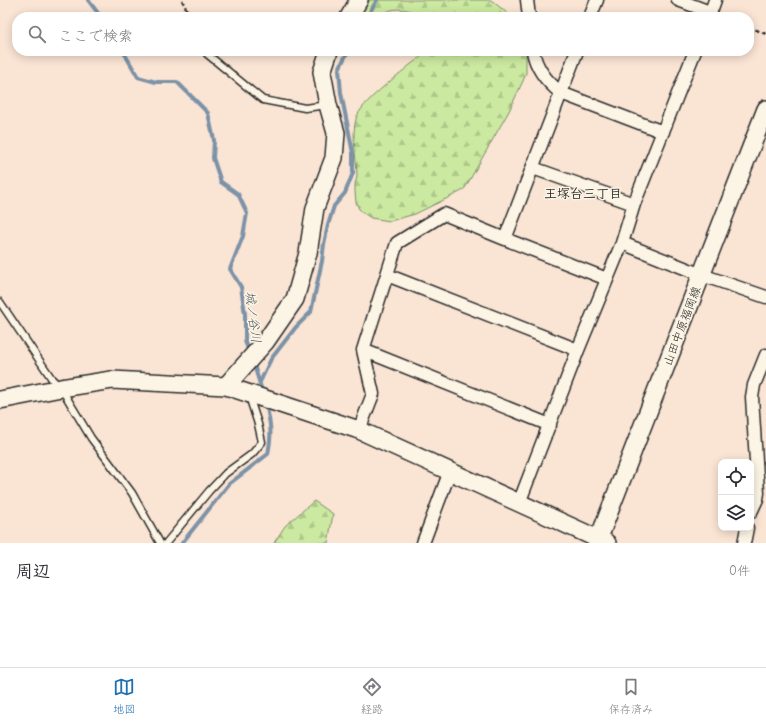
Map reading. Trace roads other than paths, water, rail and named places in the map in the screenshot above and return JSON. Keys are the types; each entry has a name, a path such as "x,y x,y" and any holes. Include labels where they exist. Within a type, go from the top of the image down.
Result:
{"street":[{"path":"352,12 359,0"},
{"path":"526,0 528,12"},
{"path":"592,12 597,0"},
{"path":"678,0 704,12"},
{"path":"711,12 715,0"},
{"path":"226,386 266,341 295,299 308,253 315,208 334,158 336,133 328,105 322,72 327,56"},
{"path":"534,56 538,68 550,84 561,93 663,132"},
{"path":"505,239 575,56"},
{"path":"519,503 578,350 622,243 634,204 693,56"},
{"name":"山田中原福岡線","path":"601,542 766,109"},
{"path":"533,168 634,204"},
{"path":"359,430 373,394 363,350 398,243 444,214 607,279"},
{"path":"622,243 702,275 766,297"},
{"path":"387,275 578,350"},
{"path":"363,350 550,425"},
{"path":"754,506 758,493 752,397 754,385 766,355"},
{"path":"0,400 112,380 226,386 359,430 601,542"},
{"path":"423,543 450,471"},
{"path":"744,543 746,531"}],"lane":[{"path":"209,56 263,100 305,108 328,105"},
{"path":"0,302 52,379 61,388 90,438 132,493 160,543"},
{"path":"166,543 222,478 252,454 262,442 248,393"}],"waterway":[{"name":"城ノ谷川","path":"88,0 97,12"},
{"path":"370,12 377,0"},
{"name":"城ノ谷川","path":"126,56 138,77 156,82 177,82 208,113 214,140 213,158 221,182 238,194 247,213 243,236 230,269 241,287 245,314 245,341 249,352"},
{"path":"260,382 271,359 296,327 311,312 328,225 334,206 345,193 353,173 353,153 341,93 339,69 346,56"},
{"name":"城ノ谷川","path":"253,362 263,394"},
{"name":"城ノ谷川","path":"182,543 229,484 268,454 270,429 266,404"}],"district":[{"name":"王塚台三丁目","path":"583,193"}]}
